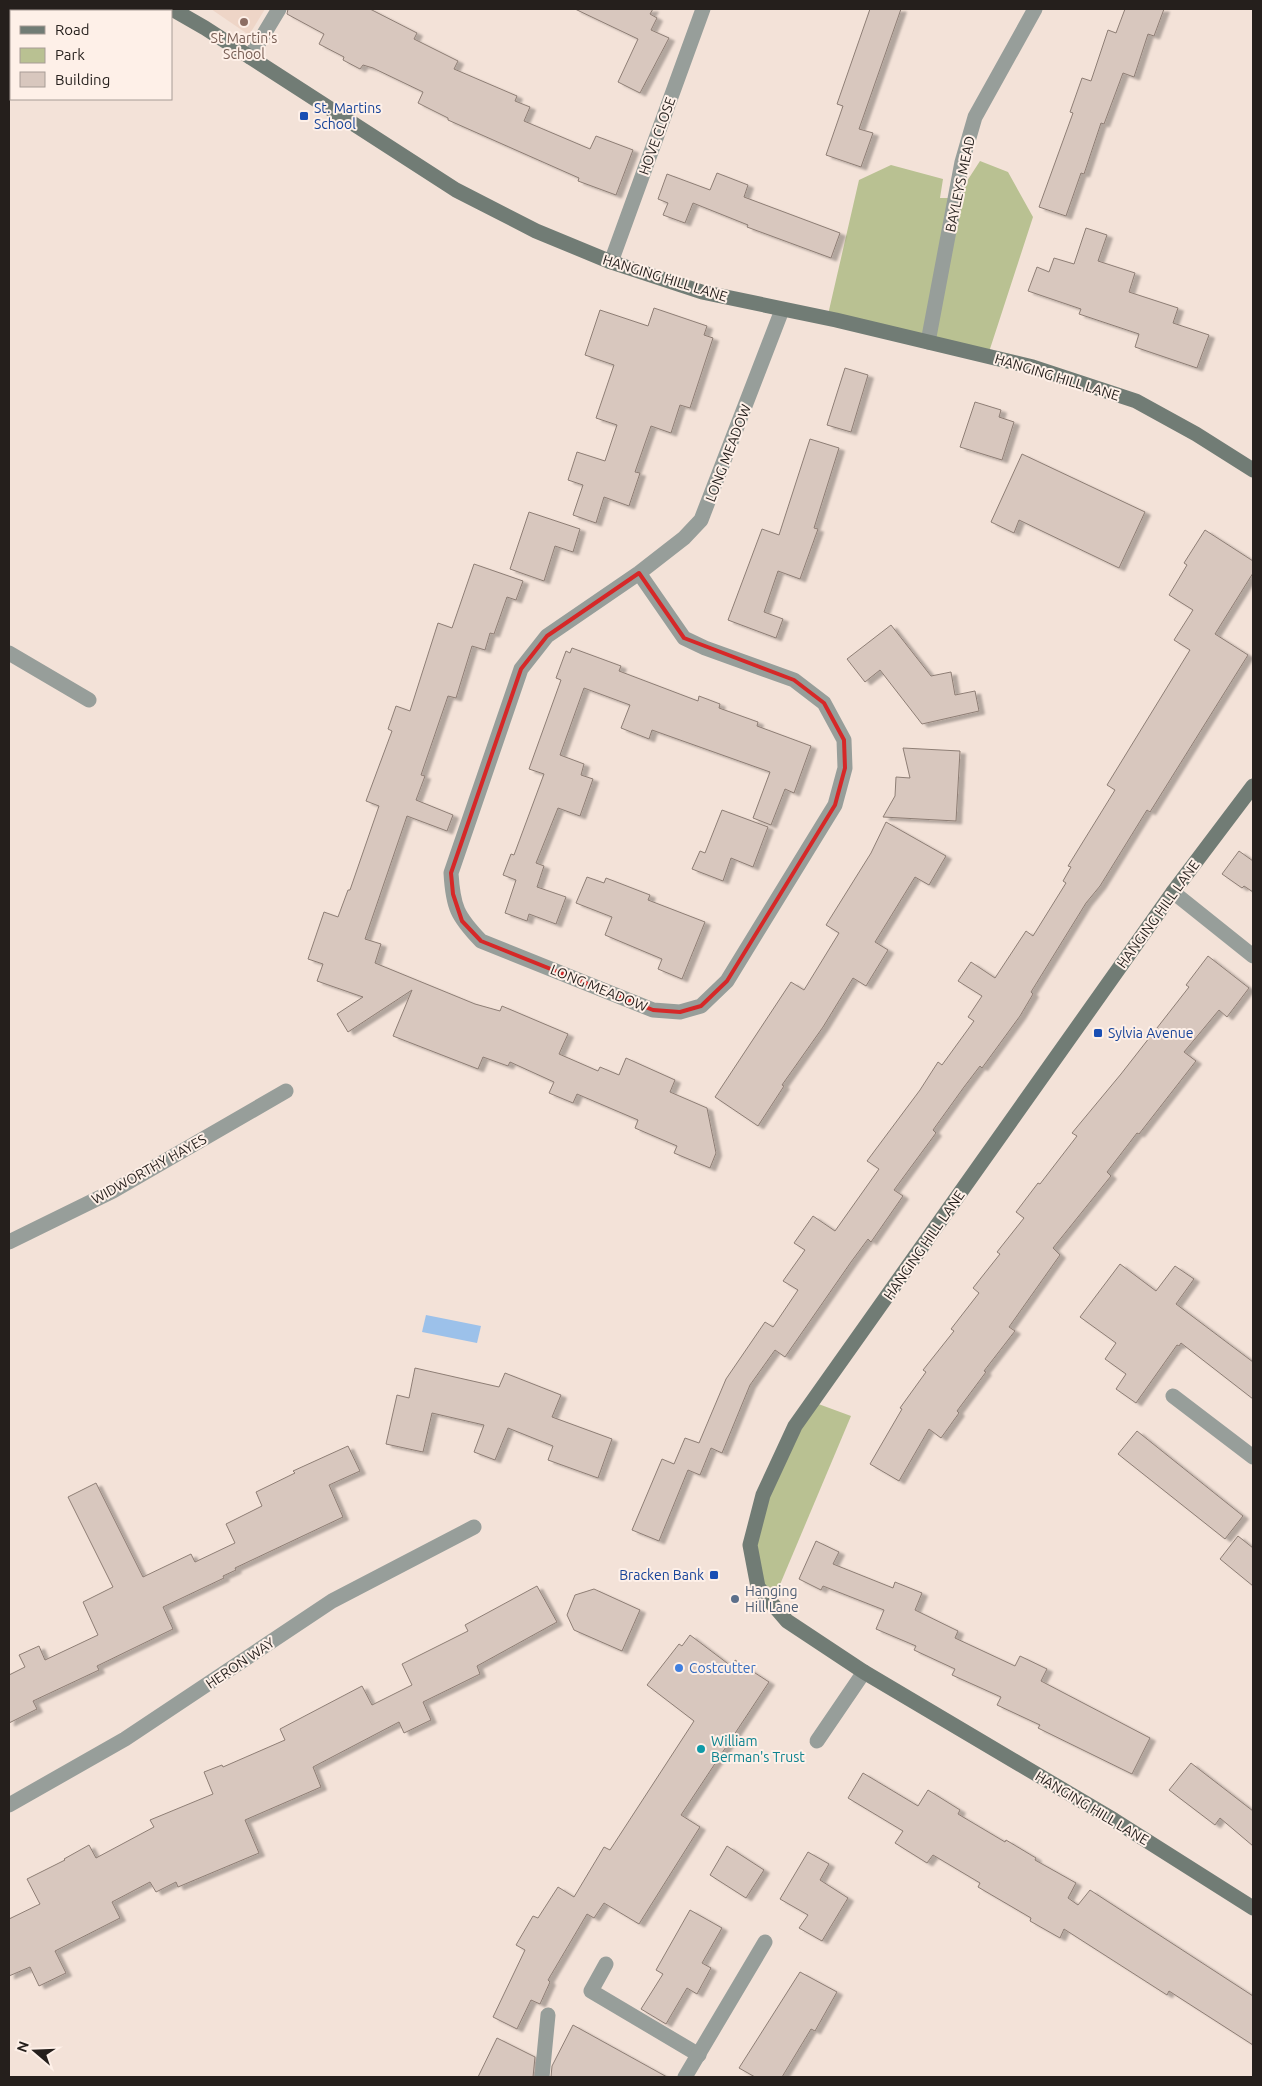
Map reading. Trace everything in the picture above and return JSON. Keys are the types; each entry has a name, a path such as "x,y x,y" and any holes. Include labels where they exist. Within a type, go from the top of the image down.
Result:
{"street":[{"name":"HANGING HILL LANE","path":"172,9 456,190 536,231 611,262 702,292 836,320 1032,367 1136,401 1196,434 1253,470"},
{"path":"250,57 279,9"},
{"name":"HOVE CLOSE","path":"611,262 703,9"},
{"name":"BAYLEYS MEAD","path":"928,342 962,162 975,117 1035,9"},
{"name":"LONG MEADOW","path":"639,573 684,638 705,648 794,680 824,703 844,740 845,768 835,805 727,980 701,1006 680,1012 653,1010 481,941 462,921 453,894 451,873 520,669 547,636 639,573 684,538 701,520 782,310"},
{"path":"9,653 89,700"},
{"name":"HANGING HILL LANE","path":"1253,786 1173,892 796,1426 763,1495 750,1544 758,1587 787,1620 864,1672 1114,1820 1253,1908"},
{"path":"1173,892 1253,956"},
{"name":"WIDWORTHY HAYES","path":"9,1242 113,1191 286,1091"},
{"path":"1173,1396 1253,1457"},
{"name":"HERON WAY","path":"9,1805 125,1740 332,1601 474,1527"},
{"path":"817,1741 864,1672"},
{"path":"685,2077 766,1942"},
{"path":"606,1964 591,1991 699,2054"},
{"path":"542,2077 548,2015"}],"highlighted area":[{"path":"639,573 684,638 794,680 824,703 844,740 845,768 835,805 727,981 701,1006 680,1012 653,1010 481,941 462,921 453,894 451,873 521,669 547,636"}],"shaded area":[{"name":"St Martin's School","path":"211,9 265,9 249,35"}],"green space":[{"path":"980,161 1008,172 1033,217 988,355 827,319 859,180 891,165 943,179 940,198 956,198"},
{"path":"813,1402 851,1416 776,1594 758,1587 750,1545 763,1495"}],"water":[{"path":"426,1315 481,1326 477,1343 422,1332"}],"building":[{"path":"288,9 370,9 417,33 414,39 458,61 454,69 517,96 515,101 530,107 524,121 590,149 596,136 633,150 616,195 578,181 579,178 448,120 448,118 418,103 423,92 373,68 363,65 360,69 343,60 344,57 319,44 324,34 287,14"},
{"path":"575,9 653,9 650,14 657,18 651,30 669,38 640,93 618,82 638,39"},
{"path":"870,9 901,9 859,129 873,133 861,167 826,155 843,106 837,104"},
{"path":"1125,9 1164,9 1154,36 1148,34 1134,77 1123,73 1104,124 1101,123 1084,174 1081,173 1066,216 1039,207 1073,113 1070,112 1082,78 1091,81 1108,30 1116,33"},
{"path":"717,173 748,185 744,197 840,233 831,258 747,227 748,225 693,203 685,223 663,215 668,203 658,199 667,174 710,190"},
{"path":"1086,228 1107,235 1098,261 1135,273 1129,292 1178,308 1173,323 1209,335 1197,368 1135,347 1139,334 1079,314 1081,309 1028,291 1037,267 1049,272 1054,258 1074,264"},
{"path":"654,308 707,326 704,335 713,338 690,408 680,405 671,433 651,426 635,472 640,473 629,506 604,497 596,523 573,515 583,485 568,480 577,452 605,461 617,425 596,418 614,365 585,355 600,310 648,326"},
{"path":"845,368 868,375 851,432 827,425"},
{"path":"975,402 1001,410 999,417 1014,422 1002,460 960,447"},
{"path":"810,439 839,448 814,528 818,529 800,579 778,571 764,612 783,619 776,638 728,620 762,529 779,535"},
{"path":"1022,454 1145,512 1119,568 1019,520 1014,533 991,522"},
{"path":"529,512 580,529 573,552 555,546 544,581 510,569"},
{"path":"1205,530 1253,561 1253,573 1215,634 1248,655 1150,812 1147,810 1100,886 1086,903 1031,992 1033,994 1020,1016 982,1068 980,1066 964,1087 933,1130 936,1133 894,1190 903,1196 871,1242 868,1239 785,1357 775,1350 750,1385 722,1453 711,1448 700,1475 688,1470 659,1541 632,1530 662,1459 674,1464 685,1438 699,1443 726,1379 765,1322 773,1327 798,1290 783,1281 805,1250 794,1243 813,1216 835,1231 879,1169 867,1161 920,1090 938,1062 942,1065 974,1021 968,1017 982,996 958,981 971,962 995,978 1026,931 1033,936 1066,883 1063,881 1071,867 1068,866 1115,790 1107,785 1190,650 1174,640 1193,610 1169,595 1187,565 1184,563"},
{"path":"474,564 523,581 516,600 507,597 494,634 490,633 485,650 472,646 456,698 448,696 421,775 425,776 416,800 453,815 447,831 407,816 365,939 381,944 375,963 475,1004 500,1011 502,1006 568,1034 559,1054 598,1071 600,1067 619,1075 626,1058 675,1080 670,1092 707,1108 716,1153 710,1168 674,1153 677,1146 635,1128 638,1120 577,1094 573,1103 549,1093 554,1082 510,1062 508,1066 483,1057 478,1069 393,1036 412,990 348,1032 337,1014 363,997 317,981 323,964 308,959 324,912 338,917 348,890 350,890 379,806 366,801 392,731 388,729 396,706 410,711 438,623 452,628"},
{"path":"891,625 931,676 951,672 955,695 975,691 979,711 922,724 880,670 865,682 847,659"},
{"path":"572,648 621,666 619,671 698,701 699,696 720,704 719,708 758,722 757,726 811,746 794,793 785,789 771,825 753,818 770,772 652,730 649,739 621,728 630,705 584,688 560,755 584,764 581,775 593,779 580,816 558,808 536,863 544,866 537,887 566,897 556,924 529,914 527,921 505,913 516,880 503,875 511,854 514,855 544,774 529,769 561,680 556,678 566,651 570,653"},
{"path":"903,748 960,751 956,821 883,817 895,796 896,777 910,778"},
{"path":"722,810 768,827 753,867 731,858 723,881 692,869 700,851 705,853"},
{"path":"886,822 946,856 929,885 915,877 875,942 888,950 866,986 853,978 823,1027 782,1085 784,1086 758,1126 715,1097 791,982 804,990 839,933 826,925 871,853"},
{"path":"1239,851 1253,861 1253,892 1244,886 1242,888 1222,874"},
{"path":"587,877 604,883 606,878 650,895 648,900 705,922 682,979 658,969 662,959 605,935 612,917 576,903"},
{"path":"1208,956 1249,988 1227,1017 1219,1010 1184,1052 1196,1061 1107,1172 1111,1176 1053,1248 1060,1255 1009,1327 1015,1331 984,1371 986,1372 957,1411 959,1413 941,1438 929,1429 899,1481 870,1464 902,1409 900,1408 926,1372 923,1370 954,1331 951,1329 979,1293 973,1288 1000,1254 997,1252 1024,1218 1016,1212 1077,1136 1072,1133 1189,987 1186,985"},
{"path":"1120,1264 1156,1291 1175,1266 1194,1279 1176,1304 1253,1362 1253,1399 1181,1343 1179,1346 1177,1345 1136,1403 1116,1389 1126,1374 1105,1359 1116,1343 1080,1317"},
{"path":"415,1368 499,1387 505,1373 561,1395 552,1417 612,1439 598,1478 548,1460 553,1446 508,1428 495,1460 474,1452 484,1425 432,1413 423,1452 386,1444 397,1395 409,1398"},
{"path":"1137,1431 1243,1516 1225,1539 1118,1454"},
{"path":"348,1446 360,1471 329,1485 343,1517 235,1568 236,1570 223,1576 224,1578 163,1607 173,1629 97,1666 99,1670 33,1701 37,1709 9,1723 9,1675 25,1667 19,1655 39,1646 45,1660 98,1635 83,1602 113,1587 68,1497 96,1483 143,1577 191,1554 195,1562 235,1543 226,1524 262,1506 256,1492 295,1473 293,1471"},
{"path":"1238,1536 1253,1548 1253,1586 1220,1559"},
{"path":"816,1541 839,1552 833,1564 893,1588 895,1582 922,1593 915,1610 958,1631 955,1638 1015,1666 1020,1656 1047,1669 1041,1681 1150,1738 1132,1774 1038,1728 1040,1725 997,1705 1001,1697 952,1675 955,1669 914,1650 916,1646 876,1629 884,1610 823,1586 821,1590 799,1579"},
{"path":"537,1586 557,1622 477,1666 480,1674 423,1702 431,1720 404,1733 399,1722 313,1767 321,1787 245,1820 259,1853 178,1887 176,1882 156,1892 150,1882 112,1902 120,1918 55,1951 66,1973 39,1986 30,1967 9,1976 9,1919 40,1904 27,1879 65,1860 89,1845 96,1858 154,1827 150,1820 213,1794 204,1772 222,1765 223,1767 285,1740 280,1729 362,1686 372,1705 412,1685 402,1664 468,1631 465,1625"},
{"path":"594,1589 640,1610 622,1651 574,1630 567,1615 575,1595"},
{"path":"690,1635 731,1666 735,1660 769,1682 681,1815 700,1827 639,1924 604,1903 594,1918 587,1914 548,1980 550,1982 540,2004 531,2000 517,2029 493,2017 525,1950 516,1945 533,1916 538,1918 558,1887 574,1897 604,1847 610,1850 694,1721 647,1685 679,1644 682,1646"},
{"path":"1191,1763 1253,1811 1253,1846 1220,1818 1215,1825 1169,1790"},
{"path":"863,1773 918,1806 928,1790 960,1810 958,1814 1005,1842 1006,1840 1036,1858 1035,1860 1076,1883 1068,1898 1078,1905 1090,1890 1253,1996 1253,2045 1169,1991 1167,1995 1064,1929 1060,1938 1030,1921 1031,1918 978,1887 980,1883 933,1855 927,1863 895,1843 903,1831 848,1798"},
{"path":"727,1846 764,1870 746,1898 710,1875"},
{"path":"808,1852 829,1864 820,1880 848,1898 822,1941 799,1928 808,1915 780,1899"},
{"path":"690,1910 722,1928 702,1963 711,1968 697,1994 687,1988 666,2024 641,2009 663,1974 656,1970"},
{"path":"800,1972 837,1992 815,2031 811,2029 782,2077 755,2077 739,2068"},
{"path":"573,2025 667,2077 551,2077 552,2066"},
{"path":"497,2038 535,2057 533,2077 478,2077"}],"place":[{"name":"St Martin's School","path":"244,22"},
{"name":"St. Martins School","path":"304,116"},
{"name":"Sylvia Avenue","path":"1098,1033"},
{"name":"Bracken Bank","path":"714,1575"},
{"name":"Hanging Hill Lane","path":"735,1599"},
{"name":"Costcutter","path":"679,1668"},
{"name":"William Berman's Trust","path":"701,1749"}]}
